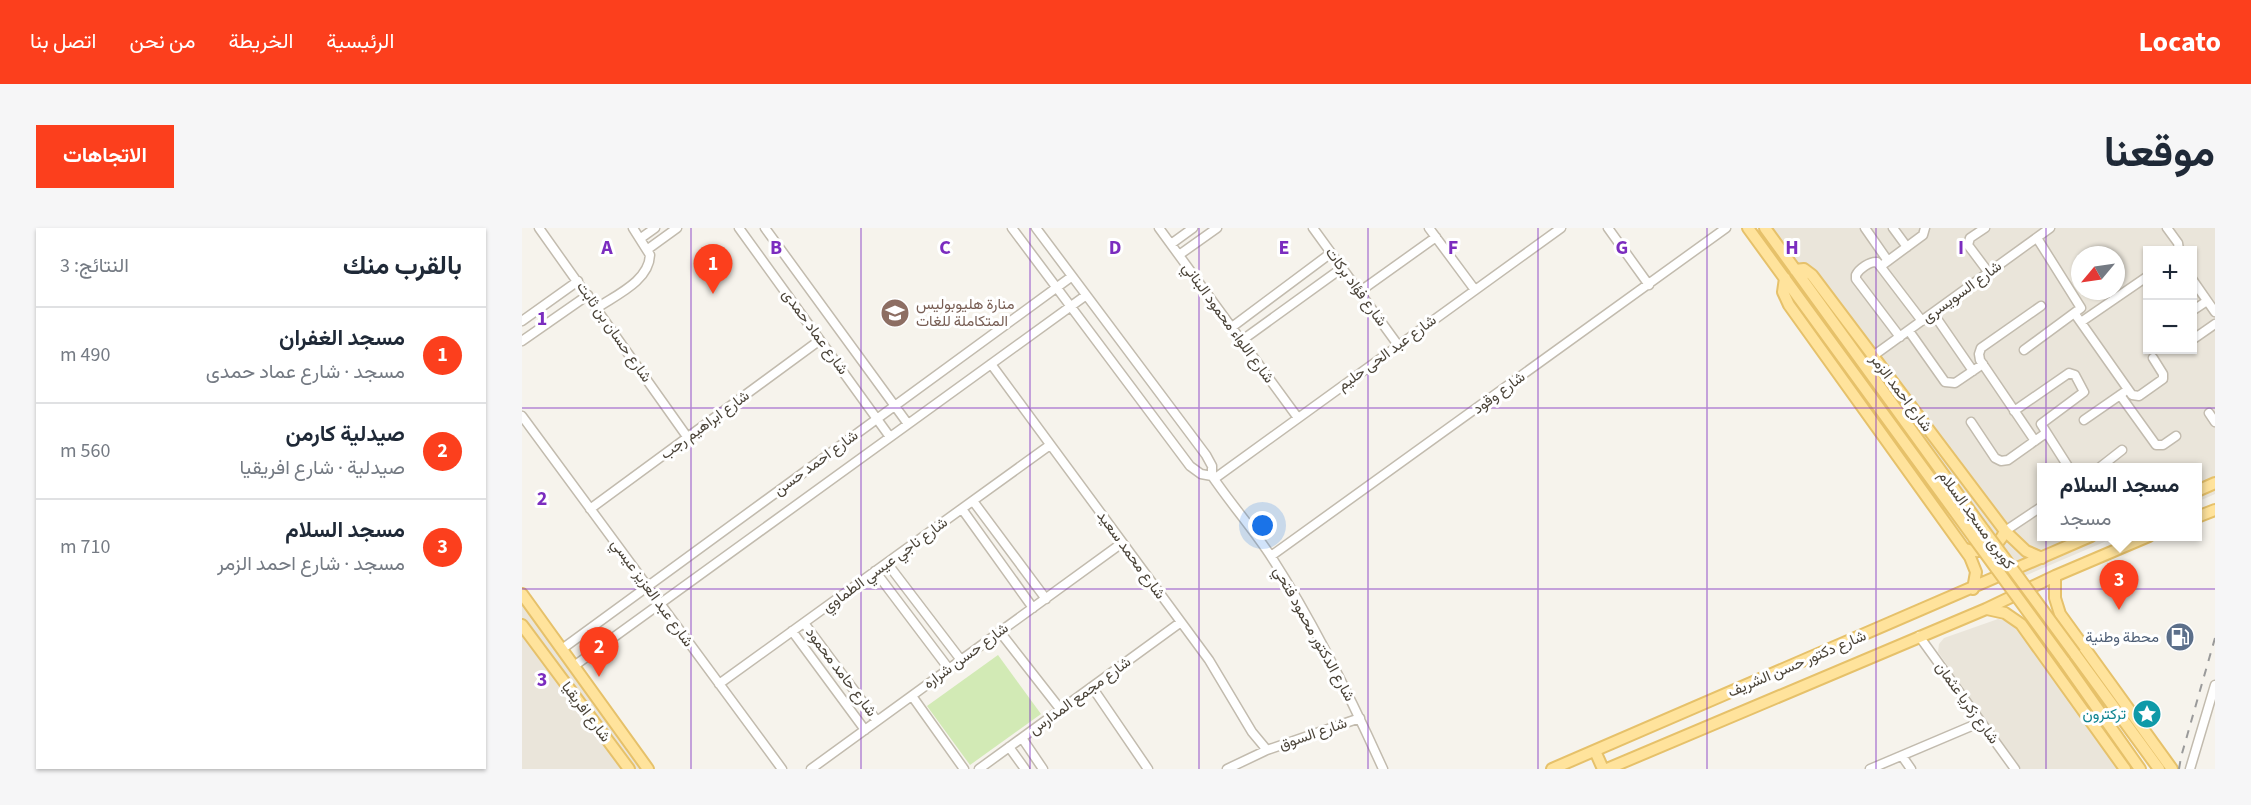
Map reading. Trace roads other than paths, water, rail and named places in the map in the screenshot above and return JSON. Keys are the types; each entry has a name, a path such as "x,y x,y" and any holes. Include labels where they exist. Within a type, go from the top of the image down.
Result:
{"main road":[{"path":"1748,228 1785,278 1782,292 1789,305 1965,549 1975,567 1976,578 1973,589"},
{"name":"شارع احمد الزمر","path":"1765,228 1795,270 1804,269 1812,275 2005,531 2026,550 2042,558"},
{"name":"كوبرى مسجد السلام","path":"1795,270 2159,769"},
{"name":"كوبرى مسجد السلام","path":"1785,278 2140,769"},
{"path":"1965,549 1976,552 1987,550 1996,545 2005,531"},
{"name":"شارع دكتور حسن الشريف","path":"1552,769 2082,541"},
{"name":"شارع دكتور حسن الشريف","path":"1607,769 1986,609 2055,576 2139,541"},
{"path":"2055,576 2055,598 2060,614 2172,769"},
{"name":"شارع افريقيا","path":"522,594 648,769"},
{"path":"1986,609 2011,616 2025,629 2125,769"},
{"path":"2025,629 2028,621 2038,611 2047,609 2060,614"},
{"name":"شارع افريقيا","path":"522,625 629,769"},
{"path":"1595,751 1603,769"}],"street":[{"name":"شارع حسان بن ثابت","path":"539,228 688,438"},
{"path":"597,308 643,275 650,263 648,249 633,228"},
{"path":"641,238 655,228"},
{"path":"648,249 677,228"},
{"name":"شارع عماد حمدى","path":"739,228 890,436"},
{"name":"شارع عماد حمدى","path":"765,228 908,424"},
{"name":"شارع الدكتور محمود فتحي","path":"1012,228 1190,466 1201,474 1213,478"},
{"name":"شارع الدكتور محمود فتحي","path":"1035,228 1206,454 1212,466 1213,478 1271,556 1312,625 1360,718 1383,769"},
{"name":"شارع اللواء محمود البناني","path":"1159,228 1298,418"},
{"path":"1171,244 1193,228"},
{"path":"1179,255 1217,228"},
{"name":"شارع فؤاد بركات","path":"1313,228 1398,345"},
{"path":"1429,228 1475,290"},
{"name":"شارع عبد الحى حليم","path":"1213,478 1561,228"},
{"path":"1608,228 1649,285"},
{"name":"شارع وقود","path":"1271,556 1726,228"},
{"path":"1865,228 1884,263 1922,321"},
{"path":"1893,228 1907,247"},
{"path":"1900,337 1856,277 1858,271 1873,262 1884,263 1923,236 1925,228"},
{"path":"1985,228 1970,238 1968,245 1989,273"},
{"name":"شارع السويسرى","path":"1873,356 2050,228"},
{"path":"2167,228 2178,246"},
{"path":"1359,292 1436,237"},
{"path":"2024,350 2081,309 2081,305 2037,238"},
{"path":"1232,327 1331,253"},
{"path":"1241,340 1342,268"},
{"name":"شارع احمد حسن","path":"562,649 1071,277"},
{"path":"2125,288 2143,279"},
{"path":"522,321 578,281"},
{"path":"2197,285 2215,312"},
{"path":"522,341 588,295"},
{"name":"شارع احمد حسن","path":"574,666 1085,296"},
{"path":"2081,322 2106,300"},
{"path":"2197,308 2207,301"},
{"path":"2035,441 1979,357 1981,348 2041,306"},
{"path":"1933,313 1973,371"},
{"path":"2075,314 2156,445 2163,446 2176,436"},
{"path":"2197,337 2214,326"},
{"path":"1909,331 1945,382 1955,383 1983,364"},
{"name":"شارع ابراهيم رجب","path":"590,509 820,340"},
{"path":"2084,420 2124,393 2137,396 2162,380 2163,374 2153,358"},
{"name":"شارع محمد سعيد","path":"991,364 1222,678 1252,732 1267,750"},
{"path":"2014,411 2069,374 2074,374 2084,392 2042,421 2041,426 2066,463"},
{"path":"2209,413 2215,422"},
{"name":"شارع عبد العزيز عيسي","path":"522,416 782,769"},
{"path":"1971,422 1995,458 2001,461 2008,460 2046,434"},
{"name":"شارع ناجي عيسي الطماوي","path":"719,684 1050,445"},
{"path":"2105,463 2122,450"},
{"path":"973,501 1046,599"},
{"path":"962,509 1033,608"},
{"path":"2005,531 2037,510"},
{"name":"شارع حسن شراره","path":"811,769 1122,543"},
{"path":"887,562 961,660"},
{"path":"875,572 949,669"},
{"name":"شارع مجمع المدارس","path":"979,769 1181,622"},
{"name":"شارع حامد محمود","path":"804,623 877,721"},
{"name":"شارع حامد محمود","path":"792,631 865,730"},
{"path":"1000,632 1061,710"},
{"name":"شارع زكريا عثمان","path":"1919,636 2015,769"},
{"path":"2190,769 2215,685"},
{"path":"1092,687 1148,769"},
{"path":"912,696 964,769"},
{"name":"شارع السوق","path":"1227,769 1267,750 1360,718"},
{"path":"1870,769 1981,722"},
{"path":"1022,738 1043,769"},
{"path":"1010,747 1025,769"},
{"path":"1902,756 1911,769"}],"railway":[{"path":"2179,769 2215,638"}],"place":[{"name":"مسجد الغفران","path":"713,294"},
{"name":"منارة هليوبوليس المتكاملة للغات","path":"895,313"},
{"name":"مسجد السلام","path":"2119,610"},
{"name":"محطة وطنية","path":"2180,637"},
{"name":"صيدلية كارمن","path":"599,677"},
{"name":"تركترون","path":"2147,714"}]}
